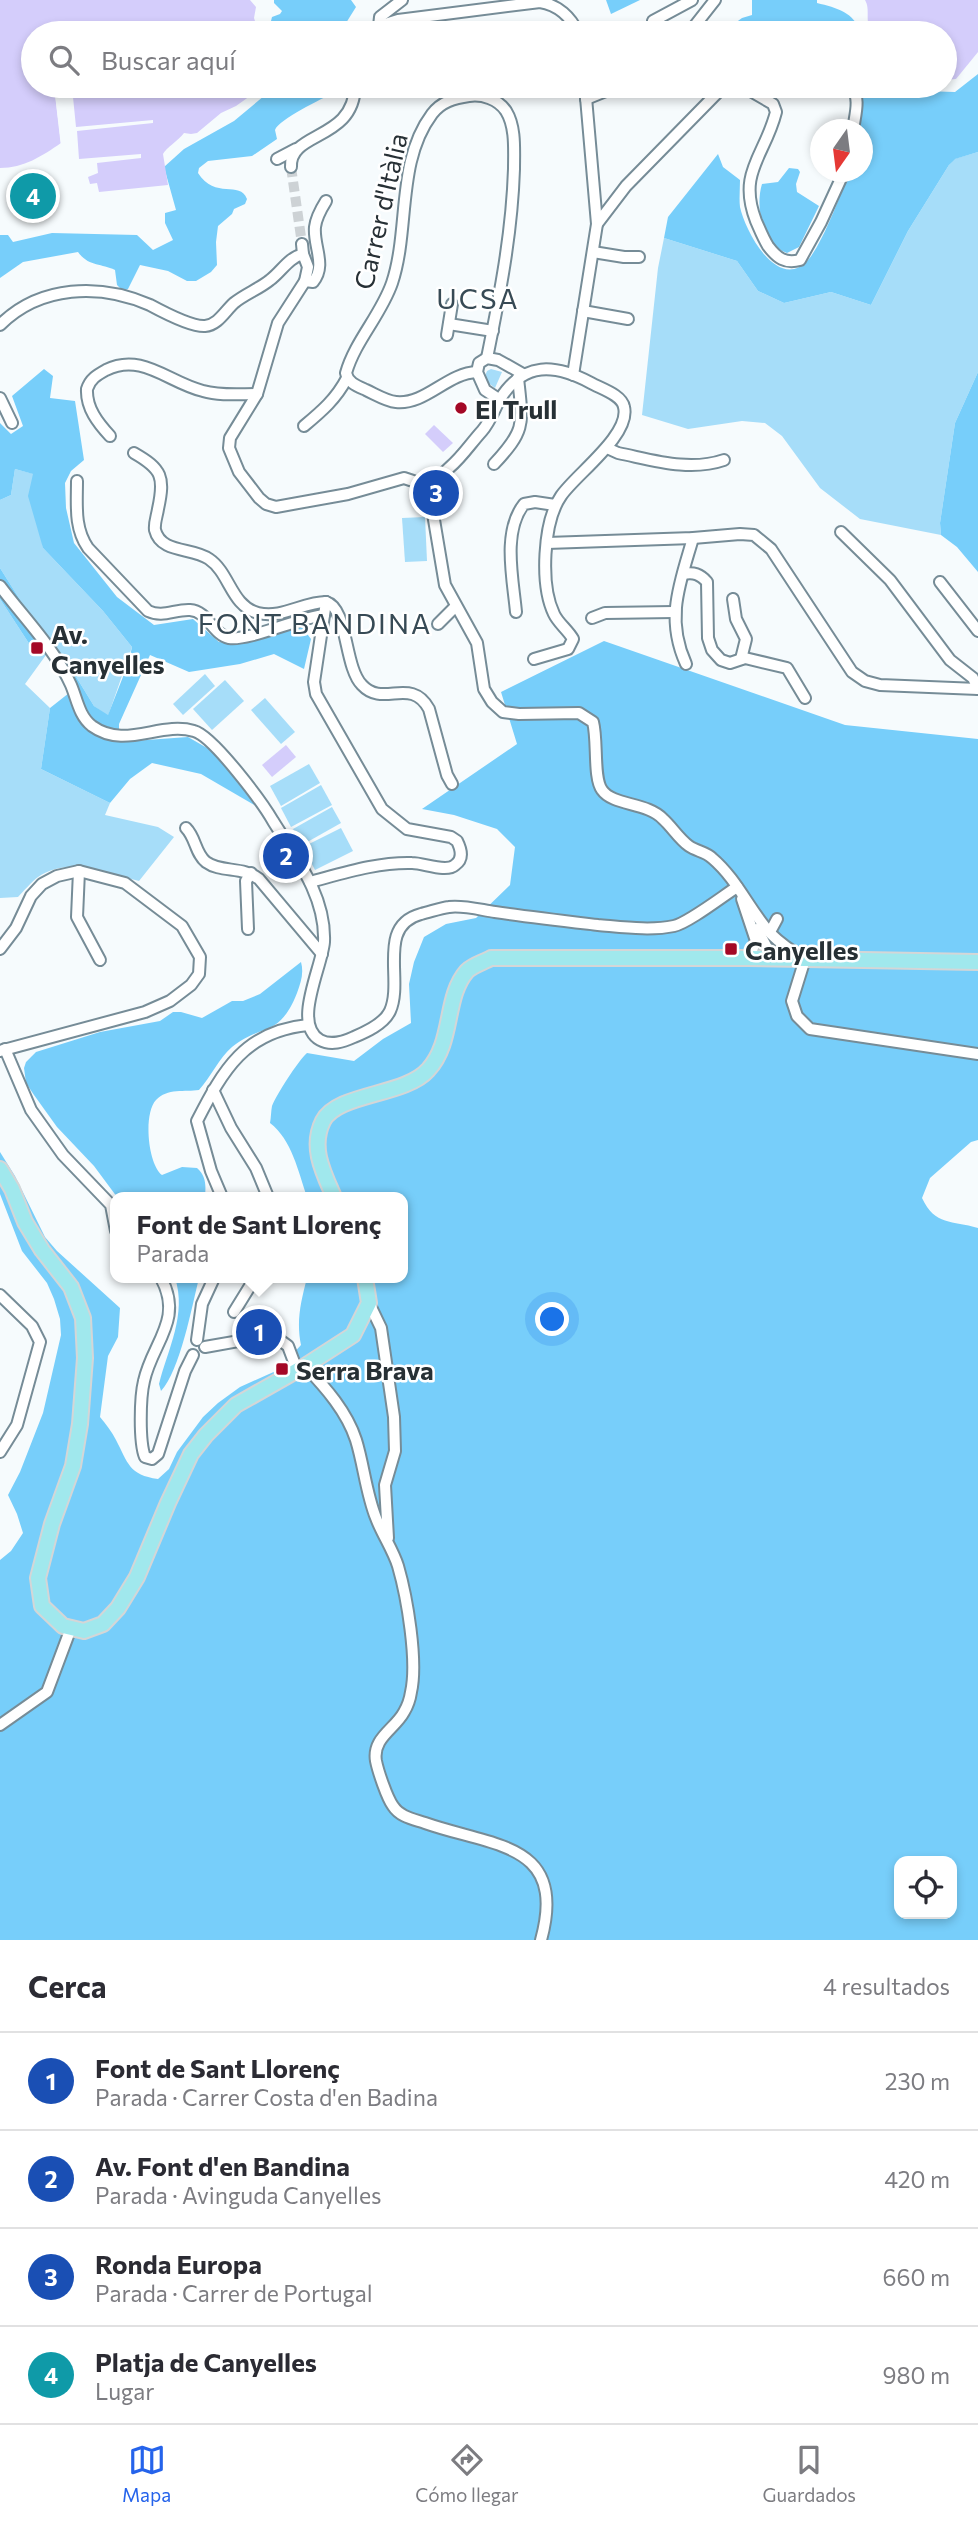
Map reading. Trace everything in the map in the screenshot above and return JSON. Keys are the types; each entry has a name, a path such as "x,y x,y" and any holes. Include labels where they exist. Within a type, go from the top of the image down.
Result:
{"main road":[{"path":"332,1192 317,1160 319,1132 325,1117 341,1105 406,1085 427,1071 441,1051 457,988 468,970 491,958 748,958 978,962"},
{"path":"0,1169 37,1241 71,1287 83,1318 85,1358 80,1424 73,1466 52,1524 38,1578 42,1606 63,1626 83,1631 103,1624 118,1608 137,1577 191,1454 236,1405 353,1335 369,1303 366,1283"}],"street":[{"path":"380,21 380,17 402,0"},
{"path":"653,21 692,0"},
{"path":"699,21 715,0"},
{"path":"395,21 540,2 549,4 567,15 571,21"},
{"path":"277,159 330,130 344,118 354,98"},
{"name":"Carrer d'Itàlia","path":"304,425 330,404 347,378 351,359 392,282 410,167 417,140 431,115 442,104 457,98"},
{"name":"Carrer d'Itàlia","path":"487,358 506,267 513,210 513,135 509,119 499,104 488,98"},
{"path":"597,224 626,186 712,98"},
{"path":"762,98 773,104 776,112 750,177 748,189 751,208 764,240 775,256 792,262 800,260 839,182"},
{"path":"854,119 857,98"},
{"path":"573,375 597,224 586,99"},
{"path":"291,167 296,149"},
{"path":"305,281 313,282 318,275 320,259 315,226 326,201"},
{"path":"0,325 10,315 30,303 73,290 143,302 196,325 209,325 219,319 234,302 269,281 303,249 308,267 305,281 278,323 257,394 234,429 229,448 239,472 248,486 266,504 276,507 295,505 404,478 429,490"},
{"path":"593,253 639,257"},
{"path":"452,304 448,329 493,331"},
{"path":"583,311 628,318"},
{"path":"500,400 485,390 477,372 480,363 487,358 498,360 520,376"},
{"path":"110,436 91,410 87,389 93,379 113,367 144,366 184,385 207,392 257,394"},
{"path":"534,659 568,649 573,639 554,614 546,581 551,511 562,494 607,448 624,418 625,408 620,398 557,369 540,369 520,376 500,400 486,426 450,467 435,479 429,490 445,585 477,643 484,689 492,702 503,712 519,715 579,713 593,722 597,737 597,778 601,790 610,798 650,809 662,817 688,845 712,858 737,887 769,932 805,959 792,1001 797,1016 810,1029 978,1054"},
{"path":"347,378 354,384 396,402 422,396 457,375 477,372"},
{"path":"494,464 519,433 520,376"},
{"path":"0,398 12,423"},
{"path":"607,448 618,453 689,466 708,466 724,460"},
{"path":"134,453 155,466 161,476 162,488 155,524 158,537 171,547 209,559 244,606 255,612 272,614 326,602 335,606 354,673 362,685 377,694 406,692 417,694 424,700 429,709 446,775 452,784"},
{"path":"77,481 77,514 82,539 148,611 160,615 189,610 197,612 223,636 232,639 324,615"},
{"path":"516,612 512,538 518,512 524,504 535,502 555,505"},
{"path":"547,543 754,535 771,549 852,672 864,681 880,685 978,689 973,678 950,660 890,579 841,531"},
{"path":"686,664 678,647 674,612 693,538"},
{"path":"683,574 692,572 707,582 708,638 712,650 721,660 730,663 741,659 786,668 805,698"},
{"path":"940,582 978,631"},
{"path":"0,586 60,666 84,717 92,726 120,737 181,729 198,732 208,738 269,814 310,882 319,905 322,954 308,1009 308,1025 320,1040 330,1044 360,1035 383,1021 390,1012 394,996 394,950 398,930 412,917 450,906 633,928 676,926 737,887"},
{"path":"733,599 736,620 746,639 741,659"},
{"path":"310,882 367,868 404,863 449,868 458,863 461,854 457,841 451,837 407,829 390,817 377,802 314,687 326,602"},
{"path":"438,624 456,606"},
{"path":"592,618 604,613 674,612"},
{"path":"186,828 192,835 200,855 209,864 251,873 322,954"},
{"path":"79,872 77,917 100,960"},
{"path":"0,949 16,928 31,896 42,884 57,876 79,872 125,883 182,926 200,957 199,974 191,985 170,1001 145,1012 3,1050 31,1110 63,1155 110,1204"},
{"path":"248,929 246,881 251,873"},
{"path":"737,887 755,941 748,958"},
{"path":"747,912 773,959"},
{"path":"769,932 777,919"},
{"path":"220,1192 197,1121 212,1090 228,1067 247,1047 281,1030 308,1025"},
{"path":"212,1090 256,1168 266,1192"},
{"path":"164,1283 167,1288 169,1320 144,1381 141,1446 145,1457 152,1459 158,1454 193,1355 189,1347 192,1342 273,1335 288,1346 301,1368 338,1405 356,1439 375,1515 397,1563 404,1591 413,1676 411,1694 403,1714 376,1747 376,1760 392,1805 404,1816 505,1848 540,1871 545,1884 548,1910 541,1940"},
{"path":"201,1343 202,1304 212,1283"},
{"path":"234,1312 252,1283"},
{"path":"0,1295 32,1326 40,1342 17,1425 0,1452"},
{"path":"369,1303 381,1328 394,1417 395,1451 386,1485 388,1548"},
{"path":"0,1725 47,1692 71,1628"}],"shaded area":[{"path":"0,0 250,0 256,7 255,21 21,21 21,98 55,98 61,143 25,164 0,168"},
{"path":"274,0 351,0 356,7 347,21 271,21 272,17 282,11"},
{"path":"606,0 640,0 611,14"},
{"path":"752,0 817,0 817,3 838,9 855,21 738,21 752,15"},
{"path":"865,0 978,0 978,52 957,78 957,21 868,21"},
{"path":"978,74 978,152 955,159 949,165 908,231 871,305 831,292 784,303 758,291 737,261 664,238 668,217 718,154 723,167 740,180 740,207 756,243 775,264 785,269 797,268 814,252 846,182 873,182 873,119 861,119 863,98 957,98 957,90"},
{"path":"73,98 247,98 221,113 197,133 184,133 167,149 163,154 168,185 99,192 97,183 90,184 88,177 98,173 97,163 141,158 141,154 79,159 77,131 153,123 153,120 76,127"},
{"path":"262,98 324,98 284,120 275,130 277,139 252,156 208,161 199,168 198,173 212,186 239,191 247,199 245,204 234,209 218,226 217,265 211,272 196,281 187,281 168,271 140,265 128,289 123,291 117,285 115,270 91,262 78,252 23,262 0,278 0,235 8,235 13,242 52,233 137,235 153,250 173,240 165,223 165,213 176,210 164,167 184,149 234,121"},
{"path":"978,152 978,372 955,423 940,523 941,535 860,519 820,488 782,436 765,423 742,421 688,429 642,415 658,268 664,238 737,261 758,291 784,303 831,292 871,305 908,231 949,165 954,159"},
{"path":"789,168 798,169 800,172 796,184 797,192 819,206 799,247 787,253 778,248 766,233 759,203 762,184 778,182"},
{"path":"44,369 53,376 50,398 75,401 84,460 71,471 65,483 66,508 74,543 117,597 154,625 193,619 219,642 241,643 302,627 311,639 304,669 274,654 240,664 189,672 150,655 119,724 119,742 188,737 214,752 256,806 201,774 152,763 130,779 110,803 41,769 50,708 69,693 59,672 46,655 30,645 0,599 0,568 24,606 64,657 94,706 108,715 132,647 103,611 43,548 28,496 33,474 15,469 11,495 0,500 0,423 11,434 23,426 12,396"},
{"path":"491,369 502,372 495,388 487,382 485,376"},
{"path":"978,372 978,572 957,547 941,535 940,523 955,423"},
{"path":"434,425 453,443 443,452 425,434"},
{"path":"15,469 34,474 43,548 103,611 132,647 108,716 94,706 64,657 24,606 0,568 0,500 11,495"},
{"path":"425,517 427,561 405,562 402,518"},
{"path":"0,599 30,645 46,655 25,684 50,708 41,769 110,803 105,815 158,827 174,837 139,881 88,868 62,868 38,877 18,897 0,898"},
{"path":"604,641 845,725 978,739 978,1140 971,1142 930,1178 922,1198 939,1218 978,1228 978,1940 0,1940 0,1560 11,1551 23,1533 8,1495 43,1413 61,1335 54,1299 47,1283 22,1251 0,1194 0,1152 45,1237 120,1308 118,1337 108,1356 100,1417 131,1467 141,1474 158,1479 169,1469 177,1452 203,1417 240,1387 278,1370 301,1345 299,1319 306,1283 408,1283 408,1192 305,1192 289,1147 270,1123 275,1101 307,1053 354,1061 383,1039 411,1023 409,984 424,937 446,924 476,918 510,885 515,847 497,829 454,815 422,809 517,744 501,692"},
{"path":"205,674 215,686 183,715 173,704"},
{"path":"225,680 244,701 212,730 193,709"},
{"path":"265,698 295,732 281,744 251,710"},
{"path":"286,745 296,757 272,777 262,765"},
{"path":"309,764 320,783 281,806 270,786"},
{"path":"321,785 332,805 291,827 281,808"},
{"path":"332,807 341,823 302,845 293,829"},
{"path":"341,828 353,851 315,870 303,847"},
{"path":"301,962 300,985 283,1017 276,1024 232,1047 199,1090 176,1091 160,1096 149,1116 149,1139 157,1169 162,1175 182,1167 197,1168 205,1181 205,1192 113,1192 94,1166 57,1127 26,1083 24,1068 36,1052 100,1032 160,1021 173,1012 202,1018 232,1001 243,1001 260,994"},
{"path":"176,1283 198,1283 180,1354 168,1382 161,1391 159,1384 178,1318"}],"pier":[{"path":"55,98 58,98 64,142 61,147"}],"tunnel":[{"path":"291,167 302,244"}],"place":[{"name":"Platja de Canyelles","path":"33,196"},
{"name":"El Trull","path":"461,408"},
{"name":"Ronda Europa","path":"436,493"},
{"name":"Av. Canyelles","path":"37,648"},
{"name":"Av. Font d'en Bandina","path":"286,856"},
{"name":"Canyelles","path":"731,949"},
{"name":"Font de Sant Llorenç","path":"259,1332"},
{"name":"Serra Brava","path":"282,1369"}],"district":[{"name":"UCSA","path":"478,298"},
{"name":"FONT BANDINA","path":"315,623"}]}
